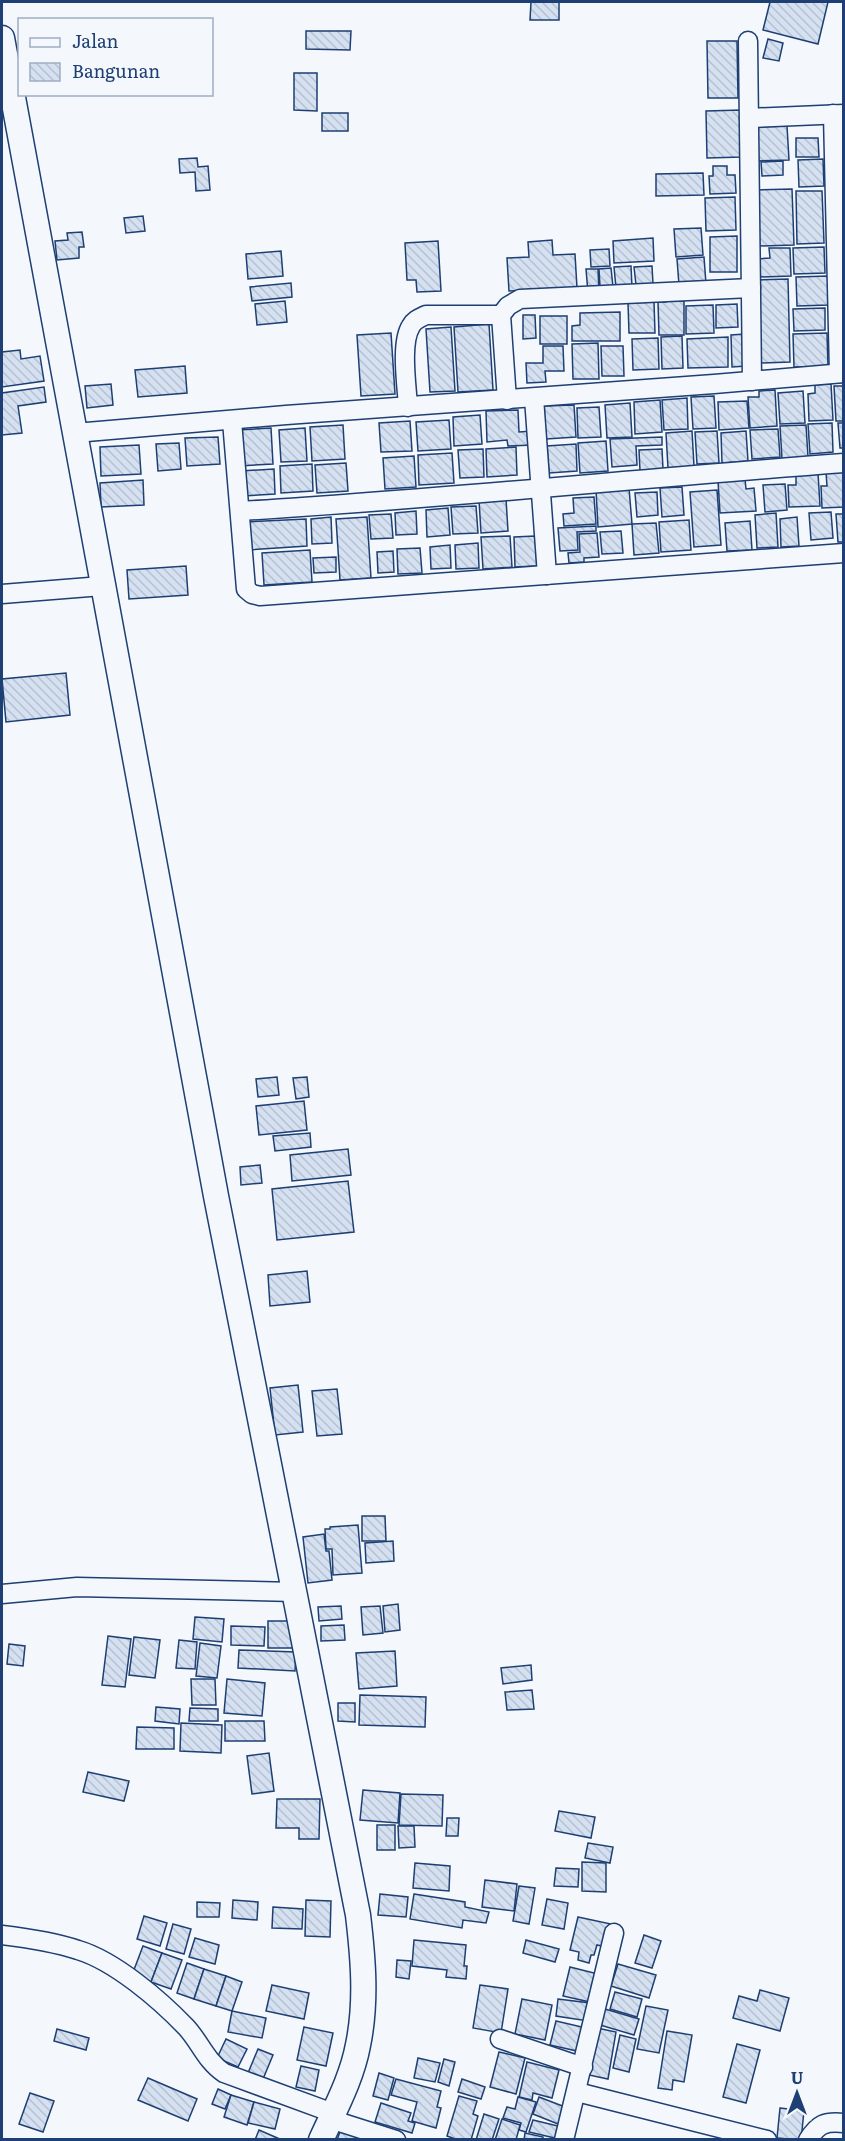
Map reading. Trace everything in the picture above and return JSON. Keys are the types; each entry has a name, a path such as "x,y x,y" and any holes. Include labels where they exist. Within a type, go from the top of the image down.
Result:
{"main road":[{"path":"2,38 4,72 75,433 216,1196 361,1936 364,1991 358,2044 349,2078 328,2124"}],"street":[{"path":"748,41 752,381"},
{"path":"75,433 841,373 838,114 749,118"},
{"path":"507,400 501,315 508,306 520,299 751,288"},
{"path":"408,407 405,344 410,326 416,320 426,315 501,315"},
{"path":"534,398 548,575"},
{"path":"232,421 246,589 260,596 843,553"},
{"path":"240,511 369,503 843,463"},
{"path":"2,594 102,586"},
{"path":"2,1594 77,1587 295,1592"},
{"path":"564,2139 614,1933"},
{"path":"2,1935 78,1949 93,1956 136,1983 163,2005 188,2028 215,2067 224,2073 328,2124 396,2139"},
{"path":"500,2039 583,2067"},
{"path":"577,2092 767,2139"},
{"path":"808,2139 816,2127 824,2123 843,2123"}],"building":[{"path":"531,2 559,2 559,20 530,20"},
{"path":"770,2 828,2 818,44 763,30"},
{"path":"306,31 351,31 350,50 306,49"},
{"path":"768,39 783,43 779,61 763,58"},
{"path":"707,41 737,41 738,98 708,98"},
{"path":"294,73 317,73 317,111 294,110"},
{"path":"741,110 742,157 707,158 706,111"},
{"path":"322,113 348,113 348,131 322,131"},
{"path":"787,126 789,160 756,161 755,127"},
{"path":"796,138 818,138 819,157 796,157"},
{"path":"197,158 198,167 208,166 210,190 196,191 195,172 180,173 179,159"},
{"path":"823,159 824,186 799,187 798,160"},
{"path":"783,161 783,175 762,176 761,162"},
{"path":"713,166 727,166 727,175 735,175 736,193 710,194 709,176 713,176"},
{"path":"703,173 704,195 656,196 656,174"},
{"path":"792,189 794,245 759,246 757,190"},
{"path":"796,191 822,191 824,243 797,244"},
{"path":"735,197 736,230 706,231 705,198"},
{"path":"143,216 145,231 126,233 124,218"},
{"path":"701,228 703,255 676,257 674,229"},
{"path":"82,232 84,247 79,247 79,258 57,260 55,241 68,240 67,233"},
{"path":"737,236 737,272 710,272 710,237"},
{"path":"653,238 654,261 614,263 613,241"},
{"path":"552,240 553,255 575,254 577,288 509,291 507,258 529,257 528,242"},
{"path":"438,241 441,291 417,292 416,280 407,280 405,243"},
{"path":"824,247 825,273 794,274 793,248"},
{"path":"769,248 790,248 791,276 758,277 757,259 770,258"},
{"path":"609,249 610,266 591,267 590,250"},
{"path":"281,251 283,276 248,279 246,254"},
{"path":"704,257 706,284 679,285 677,259"},
{"path":"631,266 632,287 616,288 614,267"},
{"path":"652,266 653,284 636,285 634,267"},
{"path":"611,268 613,287 600,287 599,269"},
{"path":"586,269 598,269 599,292 588,293"},
{"path":"828,276 829,305 797,306 796,277"},
{"path":"788,279 790,362 760,363 758,280"},
{"path":"291,283 292,297 252,301 250,287"},
{"path":"666,297 676,297 676,301 684,301 684,335 659,335 658,302 666,302"},
{"path":"285,301 287,322 257,325 255,304"},
{"path":"654,302 655,333 629,333 628,303"},
{"path":"737,304 738,327 716,328 716,305"},
{"path":"713,305 714,333 686,334 686,306"},
{"path":"825,308 825,330 794,331 793,309"},
{"path":"620,312 620,341 572,341 572,326 580,325 580,313"},
{"path":"523,315 535,315 536,338 523,339"},
{"path":"540,316 567,316 567,344 540,344"},
{"path":"489,324 493,390 458,392 454,327"},
{"path":"451,327 455,391 430,392 426,329"},
{"path":"391,333 395,394 361,396 357,335"},
{"path":"827,333 828,367 794,367 793,334"},
{"path":"745,334 746,366 732,367 731,335"},
{"path":"682,336 683,368 662,369 661,337"},
{"path":"728,337 728,367 688,368 687,339"},
{"path":"658,338 659,369 633,370 632,339"},
{"path":"598,343 599,379 573,379 572,344"},
{"path":"543,346 563,346 564,371 545,371 546,382 527,383 526,363 543,363"},
{"path":"601,346 623,346 624,376 602,376"},
{"path":"20,350 21,359 40,356 44,381 2,387 2,352"},
{"path":"185,366 187,393 138,397 135,370"},
{"path":"111,384 113,405 87,408 85,386"},
{"path":"831,384 833,420 809,421 808,394 815,393 815,385"},
{"path":"834,386 844,386 844,421 836,421"},
{"path":"44,387 46,402 18,406 22,433 2,435 2,393"},
{"path":"775,390 777,426 750,428 748,397 759,397 759,391"},
{"path":"803,391 805,423 780,424 778,393"},
{"path":"714,396 716,428 693,429 691,397"},
{"path":"687,398 688,429 664,430 662,400"},
{"path":"660,400 662,432 635,434 634,402"},
{"path":"747,401 749,428 719,430 718,402"},
{"path":"630,403 632,437 607,438 605,405"},
{"path":"574,405 576,437 546,439 544,406"},
{"path":"599,407 601,437 578,438 577,408"},
{"path":"518,410 519,432 532,431 533,445 508,446 507,440 487,442 486,411"},
{"path":"480,415 482,444 454,446 453,417"},
{"path":"449,420 451,449 418,451 416,422"},
{"path":"410,421 412,451 381,452 379,423"},
{"path":"832,423 833,452 810,454 808,424"},
{"path":"838,423 844,423 844,448 840,448"},
{"path":"343,425 345,459 312,461 310,427"},
{"path":"806,425 808,457 782,459 780,426"},
{"path":"271,428 273,464 239,466 237,430"},
{"path":"305,428 307,461 281,462 279,430"},
{"path":"778,429 780,457 752,459 750,430"},
{"path":"692,431 694,466 668,468 666,433"},
{"path":"717,431 719,463 697,464 695,432"},
{"path":"746,431 748,461 722,463 721,433"},
{"path":"218,437 220,464 187,466 185,438"},
{"path":"662,437 662,445 636,446 637,465 612,467 610,439"},
{"path":"606,441 608,471 580,473 578,443"},
{"path":"179,443 181,469 158,471 156,444"},
{"path":"576,444 577,471 549,473 547,446"},
{"path":"139,445 141,474 101,476 100,447"},
{"path":"516,447 517,475 487,477 486,449"},
{"path":"483,449 484,477 460,478 458,450"},
{"path":"662,449 663,469 640,471 639,450"},
{"path":"452,453 454,483 419,485 418,455"},
{"path":"414,456 416,487 385,489 383,458"},
{"path":"346,463 348,491 317,493 315,465"},
{"path":"312,464 313,491 281,493 280,466"},
{"path":"274,469 275,494 242,496 241,471"},
{"path":"844,471 844,507 822,508 821,486 827,486 826,472"},
{"path":"818,473 820,506 789,507 788,485 796,485 796,474"},
{"path":"745,479 746,489 754,488 756,511 720,513 718,481"},
{"path":"143,480 144,505 101,507 100,483"},
{"path":"785,484 787,510 765,512 763,485"},
{"path":"682,487 684,515 662,517 660,488"},
{"path":"629,488 632,524 598,527 596,490"},
{"path":"717,490 721,545 694,547 690,492"},
{"path":"657,492 658,515 637,517 635,493"},
{"path":"594,497 596,524 564,526 563,514 574,513 573,498"},
{"path":"506,499 508,531 481,533 479,500"},
{"path":"476,506 478,533 453,534 451,507"},
{"path":"448,508 450,535 427,537 426,510"},
{"path":"416,511 417,534 396,535 395,513"},
{"path":"831,512 833,538 811,540 809,513"},
{"path":"776,513 778,547 757,548 755,515"},
{"path":"391,514 393,538 371,539 369,515"},
{"path":"836,514 844,514 844,542 838,542"},
{"path":"331,517 332,543 312,544 311,519"},
{"path":"367,517 371,578 340,580 336,519"},
{"path":"797,517 799,546 781,547 780,519"},
{"path":"306,519 307,546 247,550 245,522"},
{"path":"689,520 691,550 661,552 659,522"},
{"path":"750,521 752,550 727,551 725,523"},
{"path":"656,523 659,553 634,555 632,524"},
{"path":"596,526 596,531 577,532 578,550 560,551 558,528"},
{"path":"621,531 623,553 602,554 600,532"},
{"path":"597,533 599,557 584,558 584,562 569,563 568,553 580,552 579,534"},
{"path":"510,536 512,567 483,569 481,537"},
{"path":"535,536 537,566 515,567 514,537"},
{"path":"478,543 479,568 456,569 455,545"},
{"path":"450,545 451,568 431,569 430,547"},
{"path":"420,548 422,573 398,574 397,549"},
{"path":"310,550 312,582 264,585 262,553"},
{"path":"393,551 394,572 378,573 377,552"},
{"path":"336,557 336,572 314,573 313,558"},
{"path":"186,566 188,595 129,599 127,570"},
{"path":"66,673 70,715 6,722 2,679"},
{"path":"277,1077 279,1095 258,1097 256,1079"},
{"path":"307,1077 309,1097 296,1099 293,1078"},
{"path":"304,1101 307,1130 259,1135 256,1106"},
{"path":"310,1133 311,1147 275,1151 273,1136"},
{"path":"348,1149 351,1175 292,1181 290,1155"},
{"path":"260,1165 262,1183 241,1185 240,1167"},
{"path":"348,1181 354,1232 277,1240 272,1189"},
{"path":"307,1271 310,1302 270,1306 268,1275"},
{"path":"298,1385 303,1432 275,1435 270,1388"},
{"path":"337,1389 342,1434 317,1436 312,1391"},
{"path":"362,1516 385,1516 386,1541 362,1541"},
{"path":"358,1525 362,1573 333,1575 332,1549 326,1549 325,1529"},
{"path":"324,1534 326,1551 329,1551 332,1580 308,1583 303,1537"},
{"path":"393,1541 394,1561 366,1563 365,1543"},
{"path":"398,1604 400,1630 385,1632 383,1606"},
{"path":"341,1606 342,1619 319,1621 318,1607"},
{"path":"380,1606 383,1633 363,1635 361,1607"},
{"path":"195,1617 224,1619 222,1642 193,1639"},
{"path":"268,1621 292,1621 293,1648 268,1648"},
{"path":"344,1625 345,1640 321,1641 321,1626"},
{"path":"231,1626 265,1627 264,1646 231,1645"},
{"path":"108,1636 131,1639 125,1687 102,1685"},
{"path":"134,1637 160,1640 155,1678 129,1675"},
{"path":"179,1640 197,1642 195,1669 176,1668"},
{"path":"200,1643 221,1646 217,1678 196,1676"},
{"path":"9,1644 25,1646 23,1666 7,1664"},
{"path":"239,1650 296,1652 295,1671 238,1668"},
{"path":"395,1651 397,1686 359,1689 356,1653"},
{"path":"531,1665 532,1680 503,1684 501,1668"},
{"path":"191,1679 215,1679 216,1705 192,1705"},
{"path":"227,1679 265,1683 262,1716 224,1713"},
{"path":"532,1690 534,1709 507,1710 505,1692"},
{"path":"360,1695 426,1697 425,1727 359,1725"},
{"path":"338,1703 355,1703 355,1722 338,1721"},
{"path":"156,1707 180,1709 179,1724 155,1721"},
{"path":"190,1708 218,1709 218,1721 189,1721"},
{"path":"225,1721 264,1721 265,1741 225,1741"},
{"path":"181,1723 222,1725 221,1753 180,1751"},
{"path":"137,1727 174,1728 174,1749 136,1749"},
{"path":"269,1753 274,1791 252,1794 247,1756"},
{"path":"88,1772 129,1781 124,1801 83,1792"},
{"path":"363,1790 400,1793 398,1823 360,1820"},
{"path":"401,1794 443,1795 442,1826 399,1825"},
{"path":"277,1799 320,1799 319,1839 299,1839 299,1828 276,1828"},
{"path":"559,1811 595,1817 591,1838 555,1831"},
{"path":"447,1818 459,1818 458,1836 446,1836"},
{"path":"377,1825 395,1825 395,1850 377,1850"},
{"path":"398,1826 414,1826 415,1847 399,1848"},
{"path":"588,1843 613,1847 610,1863 585,1858"},
{"path":"582,1862 606,1863 606,1892 582,1891"},
{"path":"415,1863 450,1866 449,1891 413,1888"},
{"path":"556,1868 579,1869 578,1887 554,1886"},
{"path":"485,1880 517,1884 514,1911 482,1907"},
{"path":"519,1886 535,1888 529,1924 513,1921"},
{"path":"380,1894 408,1897 406,1917 378,1915"},
{"path":"414,1894 465,1902 465,1907 489,1912 486,1923 463,1920 462,1928 410,1919"},
{"path":"547,1899 568,1903 564,1929 542,1925"},
{"path":"233,1900 258,1902 257,1920 232,1918"},
{"path":"306,1900 331,1901 330,1937 305,1936"},
{"path":"197,1902 220,1903 219,1917 197,1917"},
{"path":"273,1907 303,1909 302,1929 272,1928"},
{"path":"144,1916 167,1923 160,1946 137,1939"},
{"path":"578,1917 611,1924 606,1947 597,1945 589,1963 578,1960 579,1952 570,1950"},
{"path":"173,1924 191,1929 184,1954 166,1949"},
{"path":"644,1935 661,1941 652,1968 635,1963"},
{"path":"195,1938 219,1945 215,1964 189,1957"},
{"path":"414,1940 466,1945 464,1966 467,1966 466,1979 446,1977 447,1970 412,1966"},
{"path":"526,1940 559,1949 555,1962 523,1953"},
{"path":"143,1946 162,1953 151,1982 132,1975"},
{"path":"162,1953 182,1960 171,1989 151,1982"},
{"path":"397,1960 411,1961 409,1979 396,1977"},
{"path":"187,1963 204,1969 194,1999 177,1993"},
{"path":"618,1964 656,1975 649,1998 611,1986"},
{"path":"570,1967 598,1974 590,2002 563,1996"},
{"path":"204,1969 226,1976 216,2006 194,1999"},
{"path":"226,1976 242,1982 232,2011 216,2006"},
{"path":"272,1985 309,1993 304,2019 266,2011"},
{"path":"480,1985 508,1989 501,2033 473,2028"},
{"path":"760,1990 789,1998 780,2031 733,2018 739,1996 757,2001"},
{"path":"615,1992 642,1999 637,2017 610,2009"},
{"path":"522,1999 552,2005 545,2040 515,2034"},
{"path":"558,1999 590,2003 588,2021 556,2016"},
{"path":"646,2006 668,2010 659,2053 637,2049"},
{"path":"605,2009 639,2019 634,2035 600,2025"},
{"path":"232,2011 266,2018 262,2038 228,2032"},
{"path":"556,2021 582,2027 577,2051 550,2045"},
{"path":"304,2027 333,2033 326,2066 297,2060"},
{"path":"597,2028 616,2032 608,2079 589,2075"},
{"path":"57,2029 89,2038 86,2050 54,2041"},
{"path":"667,2031 692,2035 684,2082 673,2080 672,2090 658,2088"},
{"path":"620,2035 636,2039 629,2072 613,2068"},
{"path":"226,2039 247,2049 238,2067 217,2058"},
{"path":"737,2044 760,2050 746,2103 723,2097"},
{"path":"258,2049 273,2055 263,2079 248,2073"},
{"path":"499,2052 525,2058 516,2094 490,2087"},
{"path":"418,2058 440,2063 435,2082 414,2078"},
{"path":"444,2059 455,2062 449,2086 438,2082"},
{"path":"527,2062 559,2070 552,2098 533,2093 532,2100 519,2097"},
{"path":"301,2066 319,2070 315,2091 296,2087"},
{"path":"379,2073 394,2078 388,2100 373,2096"},
{"path":"148,2078 197,2099 188,2121 138,2100"},
{"path":"396,2079 441,2091 437,2107 441,2108 436,2128 412,2121 417,2102 391,2095"},
{"path":"462,2079 485,2087 481,2099 458,2092"},
{"path":"218,2089 231,2095 225,2109 212,2104"},
{"path":"30,2093 54,2101 43,2132 19,2124"},
{"path":"231,2095 254,2102 247,2125 224,2117"},
{"path":"459,2096 477,2101 473,2114 478,2116 471,2140 458,2140 447,2136"},
{"path":"518,2097 536,2102 526,2132 519,2130 521,2123 503,2118 507,2107 515,2109"},
{"path":"539,2097 565,2107 558,2124 533,2114"},
{"path":"254,2102 280,2109 275,2129 248,2123"},
{"path":"381,2103 411,2113 408,2121 415,2123 412,2133 375,2122"},
{"path":"780,2108 804,2111 801,2140 777,2138"},
{"path":"484,2114 499,2119 492,2140 476,2140"},
{"path":"502,2119 520,2125 516,2140 495,2140"},
{"path":"533,2120 562,2127 559,2139 529,2132"},
{"path":"342,2126 380,2140 337,2140"},
{"path":"259,2130 282,2140 255,2140"},
{"path":"525,2133 543,2137 543,2140 524,2140"}]}
